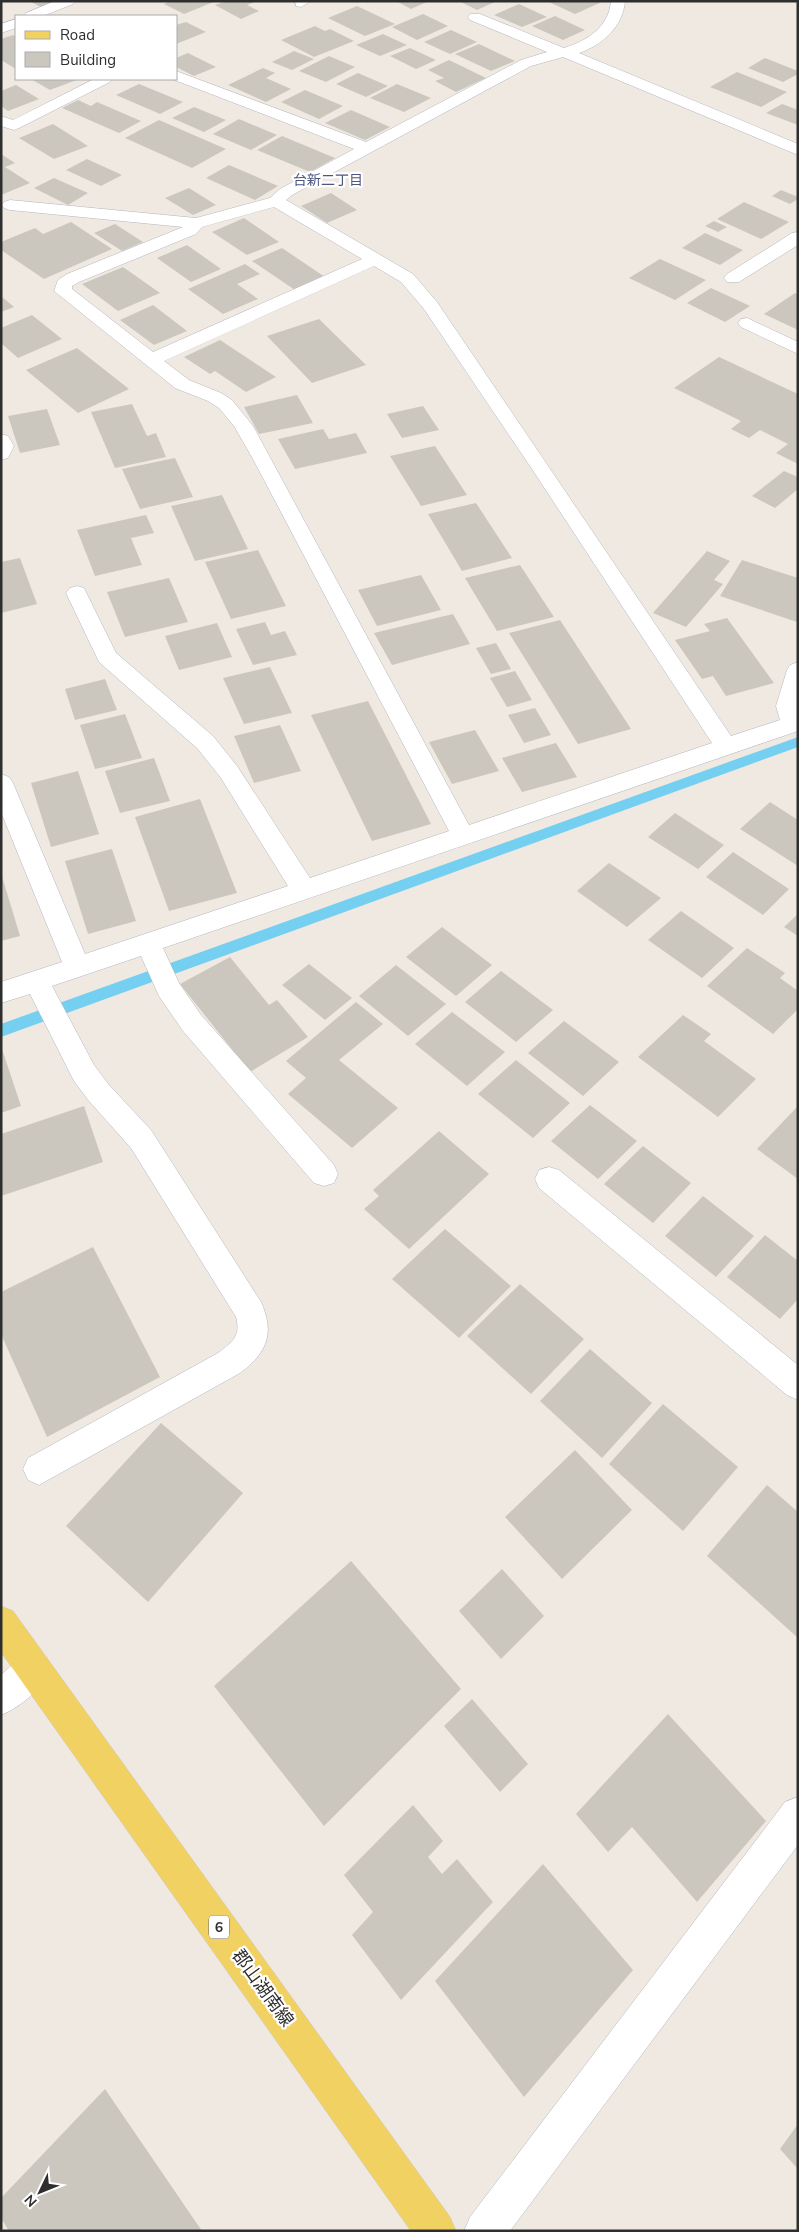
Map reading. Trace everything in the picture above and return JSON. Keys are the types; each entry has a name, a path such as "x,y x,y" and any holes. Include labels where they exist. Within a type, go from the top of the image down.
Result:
{"main road":[{"name":"郡山湖南線","path":"1,1623 436,2231"}],"street":[{"path":"34,15 68,1"},
{"path":"10,205 196,223 276,201 286,192 526,63 548,56 568,53 596,40 611,23 618,8 618,1"},
{"path":"475,17 546,47 568,53 798,150"},
{"path":"1,29 15,22"},
{"path":"178,77 368,148"},
{"path":"1,121 14,124 26,120 103,80"},
{"path":"276,201 407,278 431,306 724,745"},
{"path":"196,223 190,230 73,278 64,284 63,291 187,387 218,398 230,408 263,459 462,836"},
{"path":"733,278 798,237"},
{"path":"151,360 375,259"},
{"path":"748,324 798,349"},
{"path":"1,440 4,446 1,454"},
{"path":"78,593 107,657 205,742 229,772 304,890"},
{"path":"1,993 724,745 795,723 787,706 798,670"},
{"path":"1,783 77,967"},
{"path":"148,943 168,989 192,1023 324,1174"},
{"path":"36,981 84,1073 99,1093 141,1139 250,1312 255,1326 252,1340 244,1353 229,1363 39,1468"},
{"path":"549,1179 798,1385"},
{"path":"1,1698 34,1668"},
{"path":"484,2231 798,1815"}],"building":[{"path":"29,1 59,1 43,8"},
{"path":"170,1 216,1 184,14 164,4"},
{"path":"226,1 257,1 247,5 259,11 241,19 215,5"},
{"path":"396,1 429,1 411,9"},
{"path":"459,1 497,1 477,10"},
{"path":"604,1 575,14 549,2"},
{"path":"519,4 547,17 522,27 494,15"},
{"path":"357,6 395,24 365,36 328,18"},
{"path":"423,14 448,26 417,40 392,27"},
{"path":"555,16 585,30 563,40 532,26"},
{"path":"186,22 206,32 178,43 178,24"},
{"path":"315,26 325,31 330,29 354,41 314,57 281,40"},
{"path":"451,30 477,42 450,54 424,42"},
{"path":"383,34 407,45 380,56 356,45"},
{"path":"13,35 15,36 15,68 1,60 1,39"},
{"path":"479,44 515,61 491,71 455,54"},
{"path":"410,48 436,60 416,69 390,56"},
{"path":"294,51 314,59 292,70 272,62"},
{"path":"188,53 216,67 194,76 178,68 178,57"},
{"path":"329,56 355,67 326,82 299,71"},
{"path":"765,58 798,71 798,74 783,82 748,68"},
{"path":"449,60 486,78 456,92 435,81 444,78 428,70"},
{"path":"263,68 275,73 266,78 291,89 266,102 228,85"},
{"path":"737,72 787,92 761,107 710,87"},
{"path":"358,73 388,86 366,97 336,84"},
{"path":"33,80 76,80 50,90"},
{"path":"139,84 183,102 160,114 116,95"},
{"path":"397,84 431,98 404,112 370,98"},
{"path":"16,85 39,99 8,111 1,106 1,91"},
{"path":"305,90 343,106 319,119 281,102"},
{"path":"78,100 91,106 97,102 141,121 119,133 62,108"},
{"path":"782,104 798,110 798,125 766,113"},
{"path":"194,107 226,120 204,132 172,118"},
{"path":"351,110 390,127 365,140 325,123"},
{"path":"239,119 277,135 251,150 213,134"},
{"path":"159,120 226,149 192,168 125,138"},
{"path":"53,124 88,146 54,159 19,138"},
{"path":"282,136 335,158 310,172 257,150"},
{"path":"1,154 15,163 5,167 30,183 1,195"},
{"path":"87,159 122,175 101,186 66,170"},
{"path":"229,165 278,186 255,200 206,178"},
{"path":"54,178 88,193 68,205 34,188"},
{"path":"189,188 216,205 193,215 165,198"},
{"path":"781,190 798,197 798,199 790,204 772,196"},
{"path":"331,193 357,210 327,223 301,206"},
{"path":"744,202 789,222 761,239 717,219"},
{"path":"244,218 279,242 247,255 212,232"},
{"path":"714,221 727,227 718,232 705,226"},
{"path":"71,222 112,249 44,279 1,250 1,242 35,228 43,234"},
{"path":"115,224 143,242 122,251 94,233"},
{"path":"705,233 743,250 720,265 682,248"},
{"path":"187,245 221,269 191,282 157,258"},
{"path":"282,248 325,277 295,290 252,261"},
{"path":"660,259 706,280 675,300 629,278"},
{"path":"245,264 260,274 237,284 258,299 223,314 188,289"},
{"path":"123,267 160,293 118,311 82,284"},
{"path":"711,288 750,306 725,322 687,303"},
{"path":"795,293 798,295 798,330 764,314"},
{"path":"1,296 14,307 1,312"},
{"path":"153,305 187,331 154,345 120,320"},
{"path":"32,315 62,339 18,358 1,343 1,328"},
{"path":"319,319 366,365 312,383 267,336"},
{"path":"220,340 276,377 246,392 215,371 210,374 184,357"},
{"path":"77,348 129,389 78,413 26,370"},
{"path":"719,357 798,394 798,464 776,453 788,444 760,430 749,438 731,429 741,421 674,388"},
{"path":"297,395 313,423 259,434 244,407"},
{"path":"132,404 147,436 156,433 166,457 115,468 91,412"},
{"path":"423,406 439,430 402,438 387,414"},
{"path":"47,409 60,445 20,453 8,416"},
{"path":"323,429 329,439 356,433 367,453 295,469 278,439"},
{"path":"435,446 467,495 421,506 390,456"},
{"path":"175,458 193,497 140,509 122,469"},
{"path":"784,471 798,477 798,489 775,508 752,496"},
{"path":"222,495 248,549 195,561 171,506"},
{"path":"476,503 512,558 462,571 428,514"},
{"path":"146,515 154,533 131,538 142,565 95,576 77,530"},
{"path":"258,550 286,606 231,619 205,562"},
{"path":"707,551 730,561 714,580 723,584 686,627 653,613"},
{"path":"20,558 37,604 1,613 1,562"},
{"path":"742,560 798,578 797,622 720,596"},
{"path":"520,565 554,617 497,631 465,578"},
{"path":"421,575 441,610 377,626 358,590"},
{"path":"169,578 188,622 125,637 107,592"},
{"path":"453,614 470,644 392,665 374,633"},
{"path":"727,618 774,683 726,696 713,676 702,679 675,640 710,631 704,624"},
{"path":"560,620 631,729 578,744 509,633"},
{"path":"265,622 271,635 285,631 297,655 253,665 236,629"},
{"path":"217,623 232,657 179,670 165,636"},
{"path":"496,643 511,669 491,674 476,648"},
{"path":"270,667 292,713 244,724 223,678"},
{"path":"515,671 532,700 507,707 490,678"},
{"path":"105,679 117,710 75,720 65,689"},
{"path":"368,701 431,824 372,841 311,715"},
{"path":"535,708 551,735 524,743 508,715"},
{"path":"125,714 142,758 95,769 80,725"},
{"path":"280,725 301,771 254,783 234,736"},
{"path":"475,730 499,771 452,784 429,742"},
{"path":"556,743 577,777 522,792 502,758"},
{"path":"154,758 170,801 120,813 105,771"},
{"path":"78,771 99,834 51,847 31,783"},
{"path":"200,799 237,893 169,911 135,817"},
{"path":"770,802 798,820 798,866 740,829"},
{"path":"675,813 724,845 698,869 648,837"},
{"path":"112,849 136,921 88,934 65,861"},
{"path":"733,852 789,889 763,915 706,877"},
{"path":"609,863 661,898 627,927 577,891"},
{"path":"1,873 20,936 1,941"},
{"path":"681,911 734,948 702,978 648,940"},
{"path":"798,914 798,936 784,927"},
{"path":"442,927 492,965 456,996 406,957"},
{"path":"747,948 785,973 780,978 798,991 798,1009 773,1034 707,986"},
{"path":"230,957 269,1005 277,1000 308,1037 250,1072 180,984"},
{"path":"309,964 352,998 325,1020 282,985"},
{"path":"396,965 446,1004 408,1036 359,996"},
{"path":"501,971 553,1010 516,1042 465,1002"},
{"path":"356,1002 383,1024 339,1060 398,1108 352,1148 288,1094 306,1078 286,1061"},
{"path":"452,1012 505,1052 467,1086 415,1044"},
{"path":"683,1015 711,1034 704,1041 756,1079 718,1117 638,1057"},
{"path":"564,1021 619,1062 583,1096 528,1053"},
{"path":"1,1046 21,1106 1,1113"},
{"path":"516,1060 570,1103 533,1138 478,1094"},
{"path":"590,1105 637,1141 598,1179 551,1141"},
{"path":"84,1106 103,1162 1,1196 1,1134"},
{"path":"798,1106 798,1179 757,1149"},
{"path":"439,1131 489,1174 409,1249 364,1209 379,1196 373,1190"},
{"path":"643,1146 691,1183 653,1223 604,1184"},
{"path":"703,1196 754,1236 716,1277 665,1236"},
{"path":"445,1229 511,1286 459,1338 392,1279"},
{"path":"765,1235 798,1261 798,1299 780,1319 727,1277"},
{"path":"93,1247 160,1377 47,1437 1,1334 1,1292"},
{"path":"520,1284 584,1339 531,1394 467,1336"},
{"path":"590,1349 652,1403 602,1458 540,1401"},
{"path":"663,1404 738,1467 683,1531 609,1464"},
{"path":"161,1423 243,1493 148,1602 66,1526"},
{"path":"575,1450 632,1510 562,1579 505,1517"},
{"path":"767,1485 798,1512 798,1638 707,1556"},
{"path":"351,1561 461,1689 324,1826 214,1686"},
{"path":"502,1569 544,1616 501,1659 459,1611"},
{"path":"472,1699 528,1764 500,1792 444,1726"},
{"path":"668,1714 766,1821 697,1902 632,1827 608,1852 576,1814"},
{"path":"413,1805 443,1841 428,1857 442,1874 457,1859 493,1902 401,2000 352,1935 373,1912 344,1875"},
{"path":"543,1864 633,1970 524,2097 435,1981"},
{"path":"105,2089 202,2231 9,2231 1,2218 1,2198"},
{"path":"798,2124 798,2169 780,2149"}],"waterway":[{"path":"1,1031 798,742"}],"district":[{"name":"台新二丁目","path":"328,180"}]}
